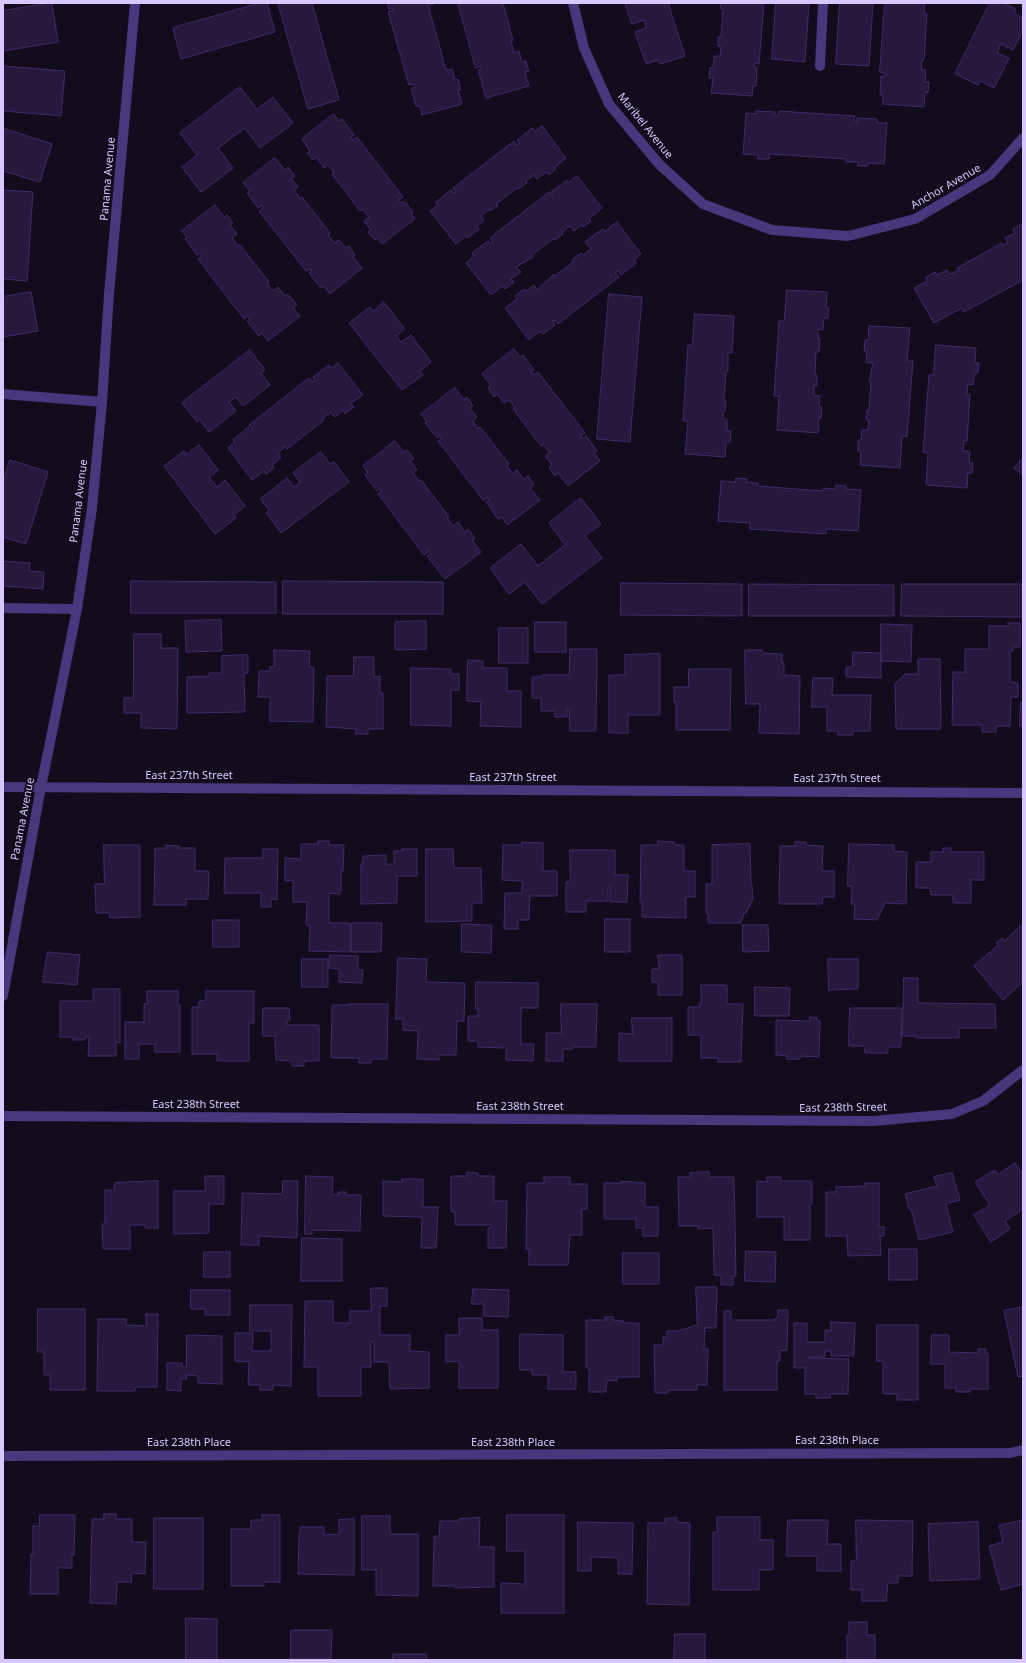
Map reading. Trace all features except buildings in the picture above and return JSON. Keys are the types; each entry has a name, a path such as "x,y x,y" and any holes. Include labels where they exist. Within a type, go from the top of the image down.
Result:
{"street":[{"name":"Panama Avenue","path":"3,996 41,787 77,609 92,508 102,402 109,294 135,3"},
{"name":"Maribel Avenue","path":"573,3 584,48 609,104 659,164 703,204"},
{"path":"820,66 824,3"},
{"name":"Anchor Avenue","path":"703,204 772,230 848,236 914,219 990,175 1023,138"},
{"path":"3,394 102,402"},
{"path":"3,608 77,609"},
{"name":"East 237th Street","path":"3,786 1023,793"},
{"name":"East 238th Street","path":"3,1116 873,1121 952,1114 983,1101 1023,1070"},
{"name":"East 238th Place","path":"3,1456 1002,1453 1023,1450"}]}
